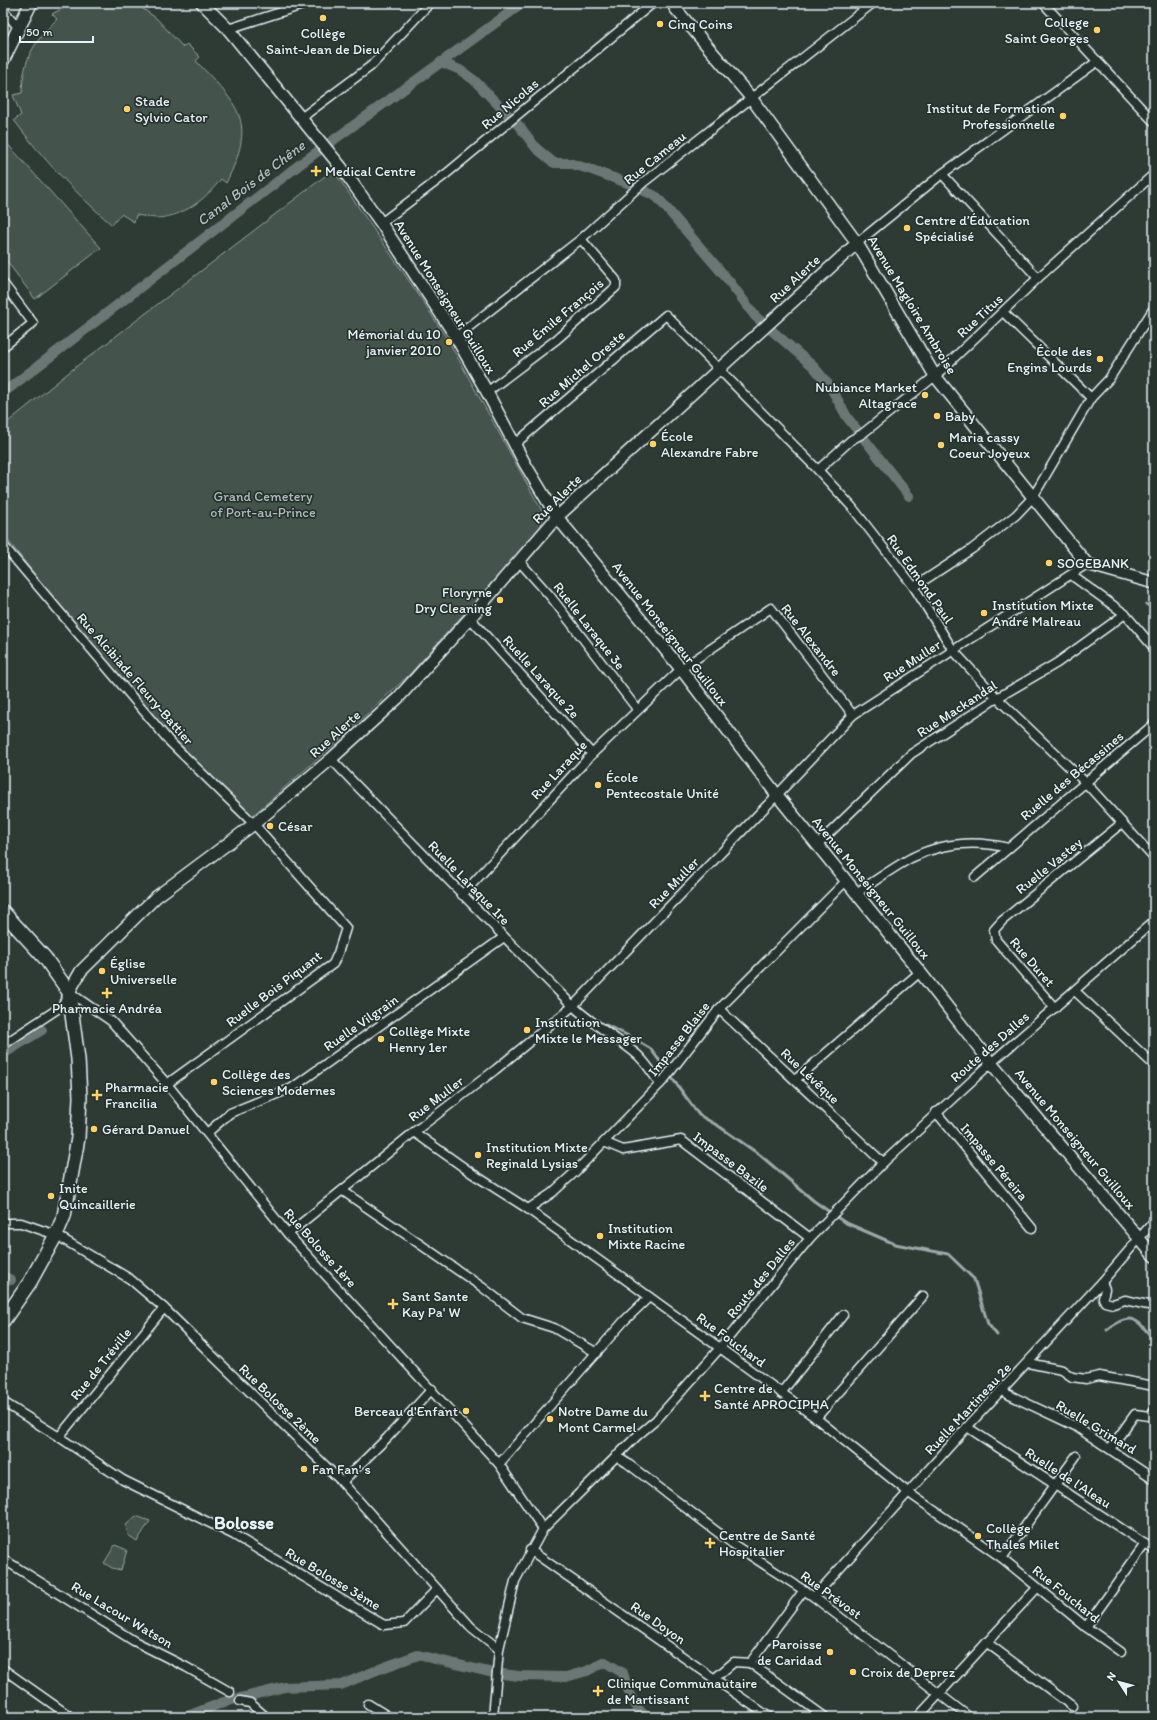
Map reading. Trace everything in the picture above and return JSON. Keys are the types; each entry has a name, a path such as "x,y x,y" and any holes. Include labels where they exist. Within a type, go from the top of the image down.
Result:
{"main road":[{"path":"3,60 31,3"},
{"path":"3,912 45,958 69,992 78,1066 80,1097 78,1138 64,1216 56,1235 30,1282 3,1321"}],"street":[{"name":"Avenue Monseigneur Guilloux","path":"202,3 228,29 341,167 381,224 456,337 557,517 680,669 777,795 818,844 991,1063 1154,1256"},
{"path":"228,29 309,3"},
{"path":"301,118 371,66 430,3"},
{"name":"Rue Nicolas","path":"381,224 446,174 653,3"},
{"name":"Avenue Magloire Ambroise","path":"674,3 675,8 752,99 857,243 935,376 1087,564"},
{"name":"Rue Cameau","path":"456,337 581,239 644,182 873,3"},
{"path":"1042,3 1154,122"},
{"path":"3,10 19,28"},
{"name":"Rue Alerte","path":"69,992 81,971 156,898 254,824 331,759 398,698 470,618 557,517 857,243 942,174 1098,61"},
{"path":"942,174 1038,278"},
{"name":"Rue Titus","path":"818,470 851,440 862,434 935,376 1038,278 1154,174"},
{"name":"Rue Émile François","path":"487,392 557,339 616,287 616,280 581,239"},
{"path":"3,283 33,323 3,347"},
{"path":"914,587 972,549 1016,515 1033,497 1091,398 1109,379 1154,308"},
{"path":"1003,312 1091,398"},
{"name":"Rue Edmond Paul","path":"666,315 720,368 852,507 914,587 953,650 997,698 1085,782 1154,858"},
{"name":"Rue Michel Oreste","path":"515,444 666,315"},
{"name":"Rue Alcibiade Fleury-Battier","path":"3,545 170,742 254,824"},
{"name":"Ruelle Laraque 3e","path":"519,561 551,597 637,709"},
{"path":"1087,564 1154,583"},
{"name":"Rue Muller","path":"288,1234 414,1132 495,1070 572,1006 853,715 1087,564"},
{"path":"1071,575 1125,614 1154,648"},
{"name":"Rue Alexandre","path":"680,669 771,608 853,715"},
{"name":"Rue Mackandal","path":"818,844 911,754 997,698 1057,663 1125,614"},
{"name":"Ruelle Laraque 2e","path":"470,618 592,754"},
{"name":"Rue Laraque","path":"462,895 592,754 680,669"},
{"name":"Ruelle des Bécassines","path":"975,877 1154,724"},
{"name":"Ruelle Laraque 1re","path":"331,759 462,895 572,1006 591,1022 634,1052 650,1069 660,1084"},
{"name":"Ruelle Vastey","path":"994,930 1002,921 1122,823"},
{"name":"Ruelle Bois Piquant","path":"167,1084 333,964 338,953 346,928 254,824"},
{"path":"856,894 911,858 946,846 969,843 992,844 1008,848"},
{"name":"Impasse Blaise","path":"528,1209 552,1193 604,1142 660,1084 719,1009 846,881"},
{"name":"Route des Dalles","path":"495,1717 497,1658 515,1581 530,1550 543,1529 616,1456 656,1420 720,1348 810,1238 819,1231 836,1210 884,1162 936,1112 1076,991 1154,921"},
{"name":"Rue Duret","path":"994,930 996,940 1055,1008"},
{"name":"Ruelle Vilgrain","path":"207,1133 230,1113 292,1088 504,936"},
{"path":"795,1080 920,972"},
{"path":"1076,991 1154,1065"},
{"path":"3,1045 62,1006 69,992"},
{"name":"Rue Bolosse 1ère","path":"69,992 111,1021 167,1084 288,1234 500,1464 543,1529"},
{"name":"Rue Lévêque","path":"719,1009 884,1162"},
{"name":"Impasse Péreira","path":"936,1112 1032,1228"},
{"name":"Rue Fouchard","path":"414,1132 473,1174 528,1209 816,1418 909,1493 1002,1558 1086,1627 1121,1652"},
{"name":"Impasse Bazile","path":"604,1142 622,1150 681,1140 810,1238"},
{"path":"343,1191 482,1287 522,1318 554,1328 597,1353"},
{"name":"Ruelle Martineau 2e","path":"814,1597 967,1427 1102,1282 1154,1221"},
{"name":"Rue Bolosse 2ème","path":"3,1223 21,1223 56,1235 130,1279 164,1308 342,1482 471,1627 499,1649"},
{"path":"1102,1282 1105,1289 1103,1298 1105,1302 1113,1304 1125,1300 1153,1306"},
{"path":"816,1418 923,1296"},
{"path":"500,1464 597,1353 649,1297"},
{"name":"Rue de Tréville","path":"59,1437 164,1308"},
{"path":"781,1393 843,1315"},
{"path":"1028,1362 1062,1370 1072,1377 1086,1379 1099,1376 1154,1386"},
{"path":"342,1482 387,1438 432,1389"},
{"name":"Ruelle Grimard","path":"1001,1391 1075,1426 1154,1479"},
{"name":"Rue Bolosse 3ème","path":"3,1402 123,1480 234,1535 384,1625 404,1623 437,1589"},
{"path":"1110,1449 1136,1414 1149,1416 1154,1411"},
{"name":"Ruelle de l'Aleau","path":"967,1427 1154,1550"},
{"name":"Rue Prévost","path":"616,1456 733,1544 814,1597 969,1717"},
{"path":"1002,1558 1076,1456"},
{"path":"1086,1627 1145,1544"},
{"name":"Rue Doyon","path":"530,1550 769,1717"},
{"name":"Rue Lacour Watson","path":"3,1559 134,1641 186,1667 230,1692"},
{"path":"918,1717 1037,1588"},
{"path":"750,1663 804,1590"},
{"path":"986,1642 1072,1706"},
{"path":"714,1679 734,1662 750,1663 825,1717"},
{"path":"3,1669 71,1717"},
{"path":"240,1701 250,1703 266,1717"},
{"path":"368,1704 389,1717"}],"green space":[{"name":"Stade Sylvio Cator","path":"73,3 131,3 142,8 156,18 183,47 187,44 200,57 196,61 233,103 239,116 242,129 241,144 226,183 221,179 201,200 177,214 158,218 136,215 134,222 121,214 112,225 85,201 36,148 14,120 21,115 13,95 22,93 27,61 36,44 57,19 52,14"},
{"path":"3,139 101,248 35,299 3,256"},
{"name":"Grand Cemetery of Port-au-Prince","path":"333,170 449,342 543,513 541,528 408,676 338,741 252,816 184,751 104,663 3,534 3,426 73,369"},
{"path":"136,1516 150,1521 137,1541 128,1535 126,1525"},
{"path":"115,1545 127,1550 121,1570 112,1568 104,1563"}],"waterway":[{"name":"Canal Bois de Chêne","path":"3,393 299,165 523,3"},
{"path":"441,62 460,70 474,80 520,127 536,148 554,163 569,163 592,170 630,184 657,197 729,281 755,316 814,367 831,388 847,417 909,496"},
{"path":"1146,604 1154,609"},
{"path":"606,1025 651,1049 699,1115 720,1127 760,1155 814,1201 844,1222 895,1244 948,1254 974,1279 988,1324 997,1335"},
{"path":"3,1054 42,1030"},
{"path":"3,1276 11,1280"},
{"path":"1107,1330 1122,1320 1133,1320 1138,1322 1154,1340"},
{"path":"185,1717 224,1702 285,1687 341,1685 418,1655 493,1673 519,1676 566,1677 587,1671 605,1662 623,1673 634,1703 647,1717"}],"place":[{"name":"Collège Saint-Jean de Dieu","path":"323,18"},
{"name":"Cinq Coins","path":"660,24"},
{"name":"College Saint Georges","path":"1097,30"},
{"name":"Stade Sylvio Cator","path":"127,109"},
{"name":"Institut de Formation Professionnelle","path":"1063,116"},
{"name":"Medical Centre","path":"316,171"},
{"name":"Centre d’Éducation Spécialisé","path":"907,228"},
{"name":"Mémorial du 10 janvier 2010","path":"449,342"},
{"name":"École des Engins Lourds","path":"1100,359"},
{"name":"Nubiance Market Altagrace","path":"925,395"},
{"name":"Baby","path":"937,416"},
{"name":"École Alexandre Fabre","path":"653,444"},
{"name":"Maria cassy Coeur Joyeux","path":"941,445"},
{"name":"SOGEBANK","path":"1049,563"},
{"name":"Floryrne Dry Cleaning","path":"500,600"},
{"name":"Institution Mixte André Malreau","path":"984,613"},
{"name":"École Pentecostale Unité","path":"598,785"},
{"name":"César","path":"270,826"},
{"name":"Église Universelle","path":"102,971"},
{"name":"Pharmacie Andréa","path":"107,993"},
{"name":"Institution Mixte le Messager","path":"527,1030"},
{"name":"Collège Mixte Henry 1er","path":"381,1039"},
{"name":"Collège des Sciences Modernes","path":"214,1082"},
{"name":"Pharmacie Francilia","path":"97,1095"},
{"name":"Gérard Danuel","path":"94,1129"},
{"name":"Institution Mixte Reginald Lysias","path":"478,1155"},
{"name":"Inite Quincaillerie","path":"51,1196"},
{"name":"Institution Mixte Racine","path":"600,1236"},
{"name":"Sant Sante Kay Pa' W","path":"393,1304"},
{"name":"Centre de Santé APROCIPHA","path":"705,1396"},
{"name":"Berceau d'Enfant","path":"466,1411"},
{"name":"Notre Dame du Mont Carmel","path":"550,1419"},
{"name":"Fan Fan' s","path":"304,1469"},
{"name":"Collège Thales Milet","path":"978,1536"},
{"name":"Centre de Santé Hospitalier","path":"710,1543"},
{"name":"Paroisse de Caridad","path":"830,1652"},
{"name":"Croix de Deprez","path":"853,1672"},
{"name":"Clinique Communautaire de Martissant","path":"598,1691"}],"district":[{"name":"Bolosse","path":"244,1523"}]}
